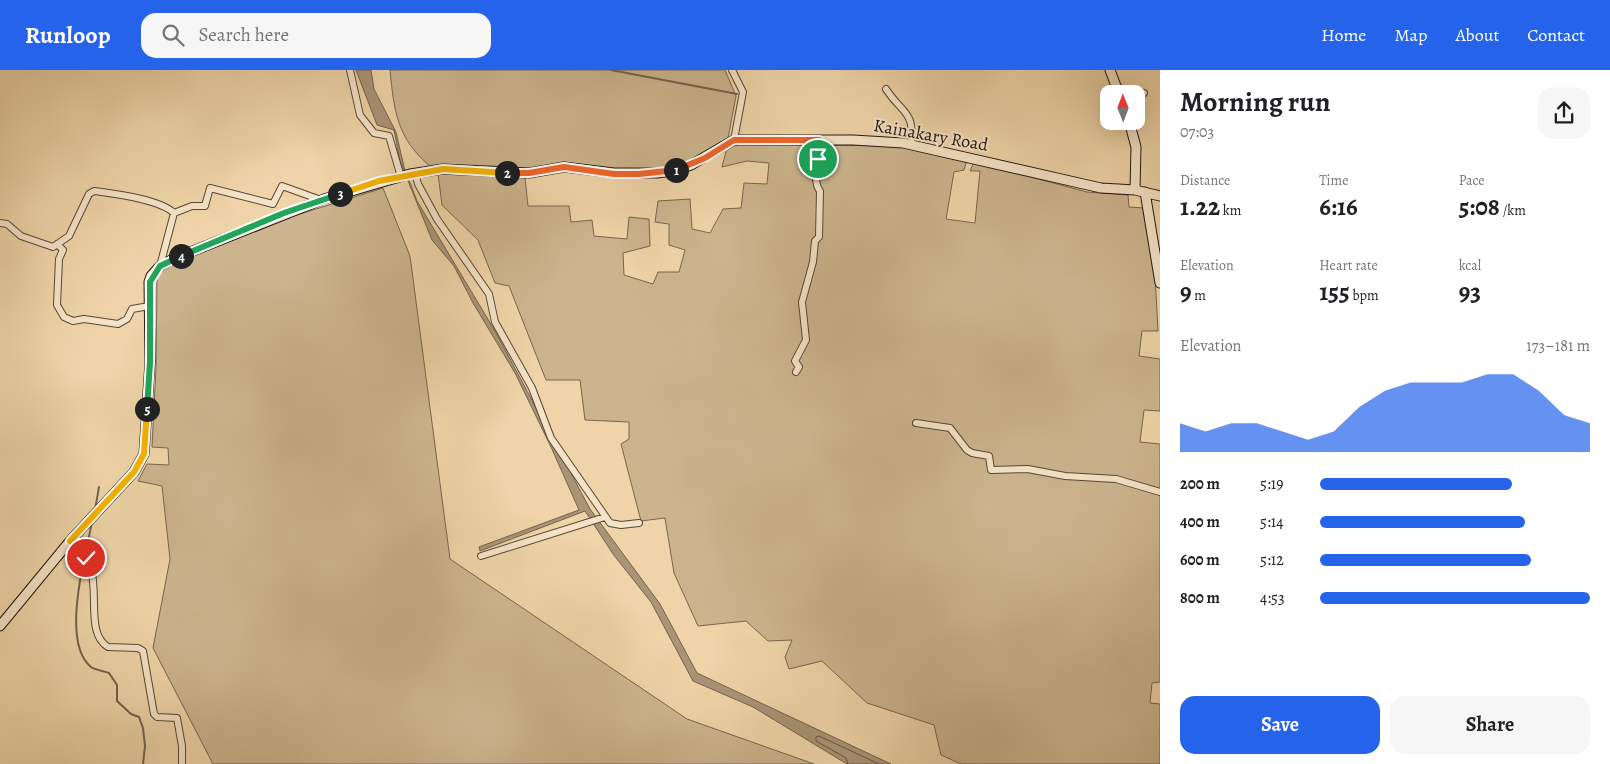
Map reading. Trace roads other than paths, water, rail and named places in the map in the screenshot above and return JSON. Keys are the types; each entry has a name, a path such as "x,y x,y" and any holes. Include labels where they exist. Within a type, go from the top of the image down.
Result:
{"main road":[{"path":"1110,70 1116,85"},
{"path":"1131,130 1136,147 1135,190"},
{"path":"0,626 71,540 134,472 144,454 150,362 150,282 160,266 233,234 321,200 379,181 443,169 529,173 564,167 614,174 665,172 691,165 734,140"},
{"name":"Kainakary Road","path":"734,140 870,140 911,145 1102,188 1135,190 1160,196"},
{"path":"1145,192 1160,283"}],"street":[{"path":"350,70 360,115 374,133 389,136 407,175 418,184 437,219 489,294 495,322 528,380 551,438 610,523 615,525 639,522"},
{"path":"732,70 743,92 734,140"},
{"path":"886,90 906,112 912,123 911,145"},
{"path":"796,372 799,367 795,361 806,340 802,302 813,262 815,241 819,237 820,191 817,186 817,161 821,155 819,140"},
{"path":"174,213 192,206 205,206 210,188 273,204 282,186 321,200"},
{"path":"0,223 7,224 21,236 53,247 69,236 89,194 94,191 143,201 168,208 174,213"},
{"path":"160,266 174,213"},
{"path":"58,244 63,250 59,259 57,305 64,317 73,321 84,319 118,324 127,319 132,309 149,306"},
{"path":"916,423 950,428 972,454 989,456 991,470 1028,469 1073,476 1116,479 1160,492"},
{"path":"481,556 605,517"},
{"path":"71,540 80,548 86,558 94,582 98,636 108,647 138,648 143,651 154,714 157,717 177,718 182,746 182,764"}],"water":[{"path":"356,70 371,70 374,89 396,132 404,167 417,201 495,331 590,509 660,604 697,673 891,764 847,764 753,707 693,681 651,602 613,554 585,511 480,551 479,547 579,510 515,373 473,303 454,266 432,240 400,161 394,130 377,125"}],"waterway":[{"path":"611,70 737,94"},
{"path":"95,510 99,487"},
{"path":"86,551 92,522"},
{"path":"84,558 76,615 76,631 79,645 83,658 91,667 109,673 117,685 117,701 131,714 139,717 143,728 145,746 143,764"}]}
